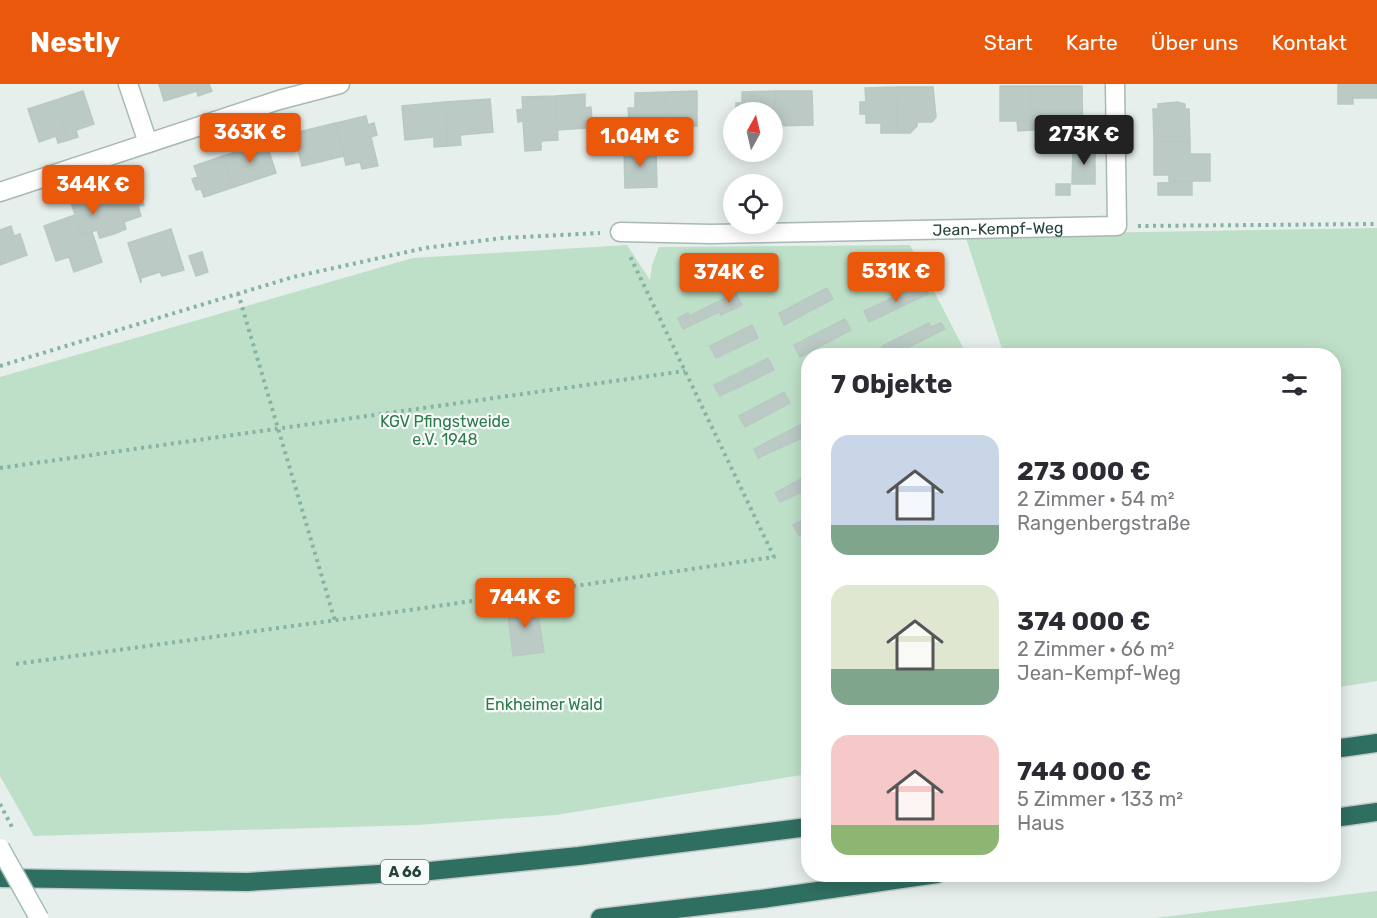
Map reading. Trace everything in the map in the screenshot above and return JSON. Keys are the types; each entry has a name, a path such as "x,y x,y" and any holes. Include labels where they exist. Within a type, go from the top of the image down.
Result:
{"highway":[{"path":"1341,748 1377,743"},
{"path":"1341,817 1377,812"},
{"name":"A 66","path":"0,878 247,882 430,871 568,857 801,828"},
{"path":"600,918 881,882"}],"street":[{"path":"128,84 148,143"},
{"path":"0,192 279,100 340,84"},
{"path":"1115,84 1117,226"},
{"name":"Jean-Kempf-Weg","path":"620,232 711,234 1117,226"},
{"path":"0,848 39,918"}],"path":[{"path":"1117,226 1377,224"},
{"path":"0,366 293,277 425,248 501,238 620,232 774,557 335,621 16,664"},
{"path":"238,293 335,621"},
{"path":"0,468 685,371"},
{"path":"0,804 12,827"}],"green space":[{"path":"1377,228 1377,681 1341,687 1341,348 1002,348 965,235"},
{"path":"627,245 650,280 652,265 659,247 910,245 963,348 801,348 801,775 556,815 417,825 34,836 0,776 0,377 413,258"},
{"path":"1377,891 1377,918 1155,918"}],"building":[{"path":"159,84 209,84 212,91 198,96 197,91 164,101"},
{"path":"1338,84 1377,84 1377,98 1353,98 1353,104 1338,104"},
{"path":"1000,86 1030,86 1031,121 1000,121"},
{"path":"1030,86 1082,86 1083,141 1045,141 1045,130 1031,130"},
{"path":"896,87 897,133 881,133 881,123 866,123 866,114 860,114 860,102 866,102 865,88"},
{"path":"896,87 933,87 936,117 932,122 917,122 917,126 910,133 897,133"},
{"path":"83,91 94,124 76,130 78,137 69,140 56,100"},
{"path":"697,91 697,126 667,127 666,92"},
{"path":"775,91 775,102 742,102 742,92"},
{"path":"775,91 812,91 813,125 783,126 783,102 775,102"},
{"path":"666,92 667,127 635,127 635,120 629,120 628,108 635,108 635,93"},
{"path":"585,94 585,108 591,107 592,120 586,120 586,128 558,130 556,96"},
{"path":"556,96 558,140 541,141 541,150 525,151 523,121 518,122 517,110 523,109 522,97"},
{"path":"490,99 493,132 460,135 461,145 448,146 445,102"},
{"path":"56,100 69,140 58,143 56,136 39,142 28,109"},
{"path":"445,102 448,146 434,147 434,137 405,140 402,106"},
{"path":"1177,102 1185,104 1185,109 1189,109 1190,141 1154,141 1153,109 1158,109 1158,104"},
{"path":"366,116 368,125 374,123 377,135 371,137 378,166 362,169 360,162 346,165 336,123"},
{"path":"1017,121 1031,121 1031,130 1018,131"},
{"path":"336,123 344,156 302,166 294,133"},
{"path":"1154,141 1190,141 1190,154 1210,154 1210,181 1169,181 1169,175 1154,175"},
{"path":"266,142 276,173 234,187 223,156"},
{"path":"1073,147 1095,147 1095,184 1072,184"},
{"path":"624,149 656,149 657,187 625,188"},
{"path":"223,156 234,187 204,197 201,189 196,190 192,179 198,177 194,166"},
{"path":"1192,182 1192,195 1158,195 1158,183"},
{"path":"130,183 134,194 140,193 144,205 138,206 141,216 124,222 126,229 114,234 100,193"},
{"path":"1056,184 1070,184 1070,195 1056,195"},
{"path":"100,193 114,234 100,238 97,230 82,235 71,203"},
{"path":"75,215 82,235 92,232 102,262 74,272 69,257 56,261 44,226"},
{"path":"11,226 14,236 20,234 27,255 0,265 0,230"},
{"path":"171,229 184,270 162,276 160,272 141,278 141,283 128,243"},
{"path":"202,252 208,272 196,276 189,256"},
{"path":"923,284 928,294 869,322 864,311"},
{"path":"827,288 833,299 784,325 779,313"},
{"path":"736,293 742,305 721,315 715,303"},
{"path":"715,303 719,312 683,329 678,318 688,313 689,316"},
{"path":"845,319 851,330 817,348 801,348 800,357 794,345"},
{"path":"929,323 931,327 941,323 945,329 907,348 883,348 882,346"},
{"path":"752,325 758,338 716,358 710,346"},
{"path":"768,358 774,370 720,396 714,385"},
{"path":"784,392 790,403 745,427 739,416"},
{"path":"800,425 801,427 801,438 758,458 754,449"},
{"path":"801,479 801,492 780,502 775,493"},
{"path":"801,521 801,534 799,535 793,525"},
{"path":"536,602 544,652 513,656 507,606"}],"park label":[{"name":"KGV Pfingstweide e.V. 1948","path":"445,430"},
{"name":"Enkheimer Wald","path":"544,704"}]}
